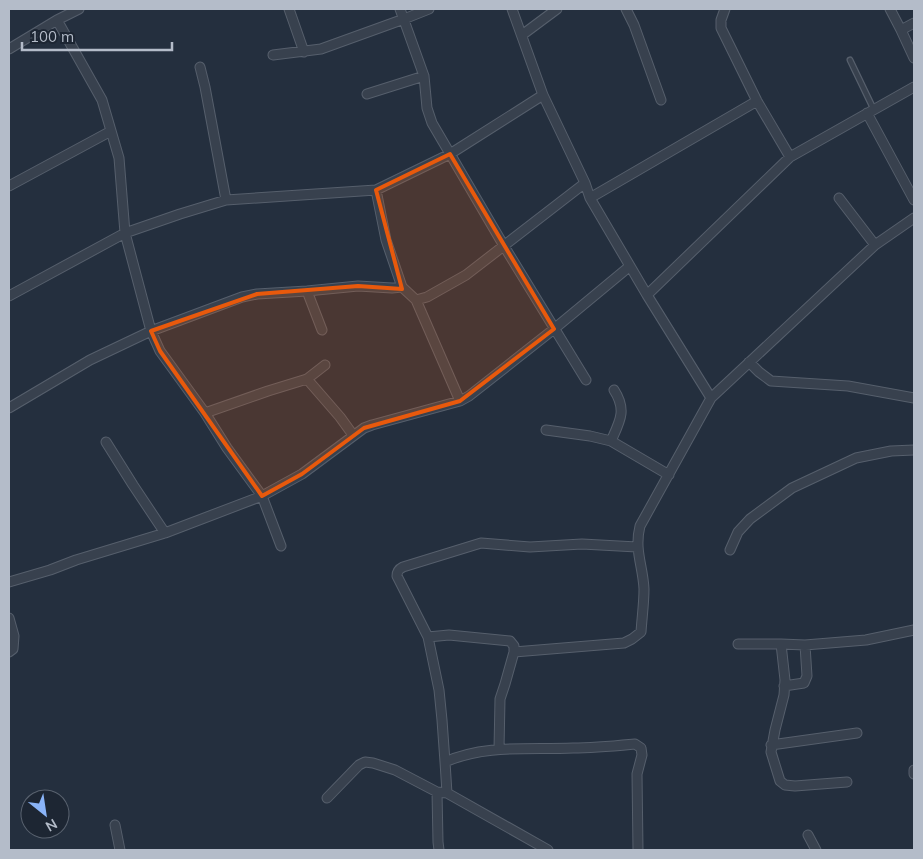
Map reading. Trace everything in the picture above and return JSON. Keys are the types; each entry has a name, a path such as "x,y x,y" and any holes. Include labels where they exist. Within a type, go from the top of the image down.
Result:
{"street":[{"path":"9,49 79,9"},
{"path":"289,9 304,52"},
{"path":"400,9 424,76 427,108 432,123 586,380"},
{"path":"273,55 321,50 429,9"},
{"path":"512,9 543,95 585,183 590,198 711,398"},
{"path":"522,35 556,9"},
{"path":"626,9 634,25 661,100"},
{"path":"725,9 721,20 721,28 757,101 790,157"},
{"path":"890,9 914,58"},
{"path":"58,20 102,100 119,158 125,233 151,331 160,351 262,496 282,546"},
{"path":"901,30 914,23"},
{"path":"200,67 226,200"},
{"path":"367,94 424,76"},
{"path":"647,295 790,157 914,86"},
{"path":"9,296 125,233 226,200 376,190 450,154 543,95"},
{"path":"590,198 757,101"},
{"path":"870,111 914,200"},
{"path":"9,186 111,131"},
{"path":"416,300 427,297 466,276 585,183"},
{"path":"376,190 386,240 402,287 416,300 460,401"},
{"path":"839,198 875,245"},
{"path":"514,652 624,643 641,632 644,587 637,547 640,526 711,398 875,245 914,218"},
{"path":"9,582 50,570 99,552 165,533 262,496 302,474 364,428 460,401 470,396 630,266"},
{"path":"9,408 90,360 151,331 250,295 358,286 402,287"},
{"path":"307,291 322,330"},
{"path":"749,362 771,381 848,386 914,398"},
{"path":"205,413 307,378 325,365"},
{"path":"307,378 353,435"},
{"path":"611,441 622,416 621,405 614,390"},
{"path":"546,430 600,437 611,441 669,475"},
{"path":"106,442 132,485 165,533"},
{"path":"730,550 738,532 750,519 792,488 856,458 891,451 914,450"},
{"path":"447,794 439,690 428,637 397,576 399,569 403,566 481,543 530,547 582,544 637,547"},
{"path":"9,618 14,636 13,649 9,652"},
{"path":"738,644 805,645 866,640 914,630"},
{"path":"428,637 450,635 510,641 514,646 514,652 500,699 499,749"},
{"path":"781,644 784,695 771,745 771,752 780,781 785,785 795,786 847,782"},
{"path":"784,686 804,683 806,676 805,645"},
{"path":"771,745 857,733"},
{"path":"445,762 455,757 499,749 573,748 635,744 641,748 642,756 637,774 638,850"},
{"path":"326,798 358,765 365,762 395,770 437,792 447,794 544,849"},
{"path":"430,850 438,846 437,792"},
{"path":"115,825 120,850"},
{"path":"808,835 816,850"}],"lane":[{"path":"850,60 870,111"}],"highlighted area":[{"path":"450,154 554,329 460,401 364,428 302,474 262,496 160,351 151,331 257,294 358,286 402,289 376,190"}]}
